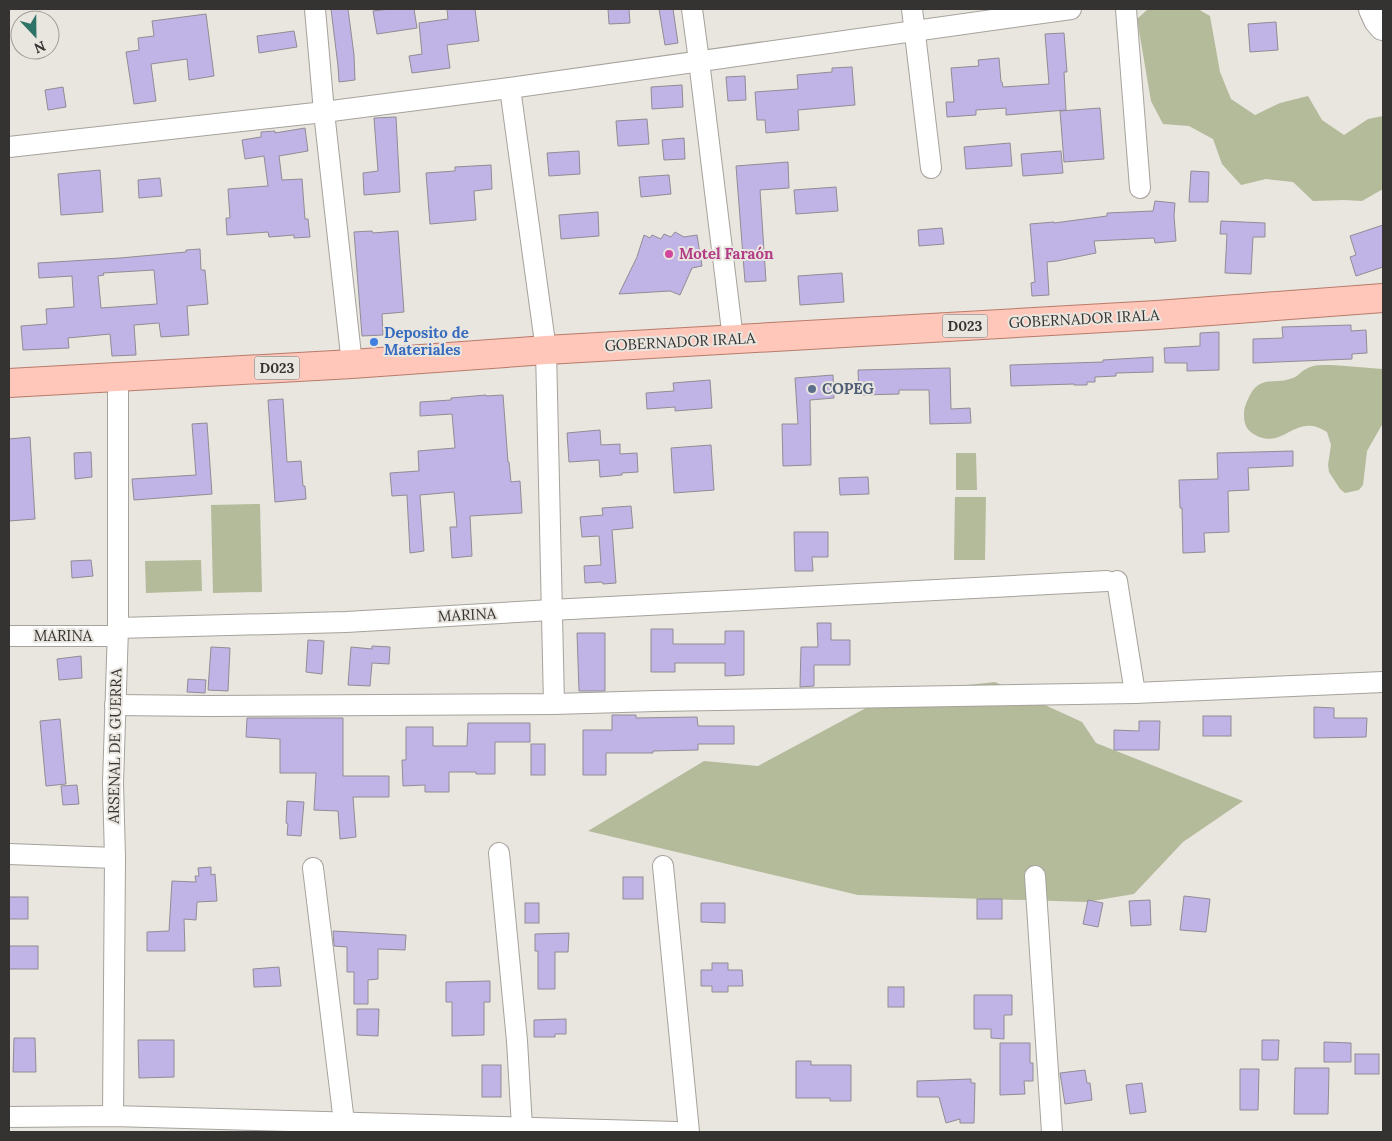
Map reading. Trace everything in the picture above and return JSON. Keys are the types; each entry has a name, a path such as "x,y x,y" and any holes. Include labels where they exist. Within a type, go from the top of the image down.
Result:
{"main road":[{"path":"1373,9 1383,26"},
{"name":"GOBERNADOR IRALA","path":"546,350 1157,315 1383,298"},
{"name":"D023","path":"9,383 352,364 546,350"}],"street":[{"path":"315,9 324,112 352,364"},
{"path":"692,9 733,339"},
{"path":"912,9 931,168"},
{"path":"9,147 324,112 510,88 1071,9"},
{"path":"1126,9 1140,188"},
{"path":"510,88 546,350 554,704"},
{"name":"ARSENAL DE GUERRA","path":"113,1116 115,858 113,783 117,632 118,377"},
{"name":"MARINA","path":"9,636 346,622 1112,581 1135,692"},
{"path":"115,705 554,704 666,700 1135,692 1383,682"},
{"path":"499,853 522,1127"},
{"path":"9,854 115,858"},
{"path":"663,866 690,1132"},
{"path":"313,868 344,1122"},
{"path":"1035,876 1052,1132"},
{"path":"9,1117 113,1116 676,1132"}],"green space":[{"path":"1148,9 1198,9 1210,16 1220,72 1231,99 1255,115 1280,103 1308,96 1322,120 1344,135 1368,119 1383,116 1383,189 1362,201 1313,201 1293,182 1266,179 1241,185 1222,164 1213,139 1189,126 1163,124 1151,101 1137,19"},
{"path":"1332,365 1383,369 1383,423 1367,451 1363,485 1359,490 1345,493 1340,489 1329,472 1328,465 1331,445 1327,432 1316,427 1306,426 1272,439 1263,438 1252,433 1246,427 1244,419 1244,411 1250,395 1259,385 1293,378 1312,366"},
{"path":"956,453 976,453 977,490 956,490"},
{"path":"955,497 986,497 985,560 954,560"},
{"path":"260,504 262,592 213,593 211,505"},
{"path":"201,560 202,591 146,593 145,561"},
{"path":"995,682 1082,722 1096,743 1243,801 1183,842 1134,894 1086,902 858,895 588,831 704,761 758,766 894,693"}],"building":[{"path":"331,9 348,9 355,80 339,82"},
{"path":"414,9 417,28 377,34 373,11"},
{"path":"447,9 475,9 479,41 447,45 450,68 412,73 409,56 422,54 419,23 448,19"},
{"path":"608,9 629,9 630,23 609,24"},
{"path":"659,9 673,9 678,43 665,45"},
{"path":"206,14 214,76 189,80 187,59 151,64 156,101 134,104 126,52 139,50 138,38 154,36 152,21"},
{"path":"1276,22 1278,50 1250,52 1248,24"},
{"path":"294,31 297,47 259,53 257,36"},
{"path":"1064,33 1067,72 1064,72 1066,110 1006,115 1006,108 976,110 976,115 947,117 946,102 954,102 951,68 979,66 978,60 999,58 1003,87 1049,84 1045,34"},
{"path":"852,67 855,105 798,110 799,130 766,133 765,120 757,120 755,92 798,89 797,75 832,72 832,68"},
{"path":"745,76 746,100 728,101 726,77"},
{"path":"682,85 683,107 652,109 651,87"},
{"path":"63,87 66,107 48,110 45,90"},
{"path":"1100,108 1104,159 1064,162 1060,111"},
{"path":"396,117 400,192 364,195 363,173 378,171 374,118"},
{"path":"647,119 649,144 618,146 616,121"},
{"path":"305,128 308,151 279,156 282,180 302,179 305,219 308,219 310,237 294,238 294,235 269,237 268,232 227,235 226,218 230,218 228,189 268,186 264,156 245,159 242,140 261,137 261,132 275,131 275,133"},
{"path":"684,138 685,159 664,160 662,140"},
{"path":"1010,143 1012,166 966,169 964,147"},
{"path":"579,151 580,174 549,176 547,153"},
{"path":"1061,151 1063,173 1023,176 1021,154"},
{"path":"788,162 789,188 760,190 766,281 745,282 736,166"},
{"path":"491,165 492,189 474,191 476,220 430,224 426,173 455,171 455,167"},
{"path":"100,170 103,212 61,215 58,174"},
{"path":"1191,171 1209,172 1208,202 1189,202"},
{"path":"669,175 671,194 641,197 639,177"},
{"path":"160,178 162,196 139,198 138,180"},
{"path":"836,187 838,211 796,214 794,190"},
{"path":"1155,201 1175,203 1176,241 1155,243 1154,238 1094,241 1096,253 1047,262 1049,295 1032,296 1031,283 1035,282 1030,224 1107,216 1107,213 1153,211"},
{"path":"598,212 599,236 561,239 559,215"},
{"path":"1221,221 1265,223 1265,237 1253,237 1251,274 1225,273 1227,234 1220,234"},
{"path":"1383,225 1383,267 1356,276 1350,257 1356,255 1350,236"},
{"path":"942,228 944,244 919,246 918,230"},
{"path":"372,231 373,233 398,231 404,312 382,314 383,335 362,336 354,232"},
{"path":"675,232 684,237 697,235 702,266 692,268 680,295 670,291 619,294 637,257 644,235 650,238 652,235 661,239 664,234 671,237"},
{"path":"200,249 201,270 205,270 208,304 187,306 189,335 161,337 159,323 134,325 136,355 112,356 110,334 68,338 69,348 23,350 21,326 47,324 46,309 74,307 72,276 39,278 38,263 120,258 186,252 186,250","holes":["154,270 157,304 101,308 98,276 104,275 103,273"]},
{"path":"842,273 844,302 800,305 798,276"},
{"path":"1351,325 1351,331 1366,330 1367,353 1352,354 1352,359 1253,363 1253,339 1283,338 1282,327"},
{"path":"1219,332 1219,370 1187,371 1187,363 1165,363 1164,348 1200,346 1200,333"},
{"path":"1153,357 1153,372 1116,373 1116,376 1095,377 1095,382 1087,382 1087,385 1011,386 1010,365 1103,362 1103,360"},
{"path":"950,368 951,409 970,408 971,423 930,424 929,390 899,390 899,394 859,395 858,370"},
{"path":"833,375 834,398 810,400 811,465 783,466 782,424 798,424 795,378"},
{"path":"710,380 712,408 675,411 675,407 647,409 646,393 674,391 673,383"},
{"path":"503,395 511,482 520,481 522,513 470,516 472,556 452,558 450,527 457,527 454,492 420,495 424,551 410,553 407,495 392,496 390,473 419,471 418,451 455,448 452,414 420,416 420,402"},
{"path":"283,399 287,462 301,461 306,499 275,502 268,400"},
{"path":"207,423 212,494 134,500 132,479 196,475 192,424"},
{"path":"600,430 601,445 620,444 620,454 637,453 638,472 600,477 599,460 569,462 567,433"},
{"path":"30,437 35,519 9,521 9,439"},
{"path":"711,445 714,490 674,493 671,448"},
{"path":"1293,451 1293,466 1248,468 1249,490 1228,491 1229,532 1204,533 1205,552 1183,553 1179,480 1218,479 1217,453"},
{"path":"91,452 92,477 75,479 74,453"},
{"path":"868,477 869,494 840,495 839,478"},
{"path":"631,506 633,528 612,530 616,583 585,583 584,566 601,565 599,536 582,537 580,517 603,515 602,508"},
{"path":"794,532 828,532 828,557 812,557 813,571 795,571"},
{"path":"91,560 93,576 72,578 71,561"},
{"path":"817,623 831,623 831,640 850,640 850,665 814,665 814,686 800,687 801,647 818,647"},
{"path":"651,629 673,629 673,644 725,644 725,631 744,631 744,675 725,676 725,663 675,663 675,672 651,672"},
{"path":"577,633 605,633 605,691 579,691"},
{"path":"308,640 324,641 322,674 306,672"},
{"path":"372,646 390,647 389,664 372,663 370,686 348,685 351,647 372,649"},
{"path":"211,647 230,648 228,691 208,690"},
{"path":"81,656 82,678 59,680 57,659"},
{"path":"188,679 206,680 205,693 187,692"},
{"path":"1314,707 1334,708 1334,718 1367,718 1366,737 1314,738"},
{"path":"612,715 636,715 636,718 697,717 698,726 734,726 734,744 698,744 698,750 653,751 653,753 606,753 606,775 583,775 583,730 612,730"},
{"path":"1203,716 1231,716 1231,736 1203,736"},
{"path":"247,718 343,718 343,776 389,776 389,797 353,797 356,837 340,839 338,811 314,810 316,773 280,773 280,739 246,737"},
{"path":"60,719 66,784 46,786 40,721"},
{"path":"1139,721 1160,721 1159,750 1114,750 1114,730 1139,731"},
{"path":"468,723 530,723 530,742 495,742 495,774 449,772 449,792 425,792 425,785 403,786 402,760 406,760 406,727 433,727 433,746 467,746"},
{"path":"531,744 545,744 545,775 531,775"},
{"path":"77,785 79,804 63,805 61,786"},
{"path":"287,801 304,802 301,836 287,835"},
{"path":"211,867 211,875 215,874 217,901 197,902 196,920 184,919 185,951 147,951 147,932 169,931 172,881 196,882 195,876 199,876 198,868"},
{"path":"623,877 643,877 643,899 623,899"},
{"path":"1184,896 1210,899 1206,932 1180,930"},
{"path":"9,897 28,897 28,919 9,919"},
{"path":"977,899 1002,899 1002,919 977,919"},
{"path":"1088,900 1103,903 1098,927 1083,924"},
{"path":"1150,900 1151,925 1131,926 1129,901"},
{"path":"525,903 539,903 539,923 525,923"},
{"path":"701,903 725,903 725,923 701,922"},
{"path":"333,931 406,935 405,950 378,949 378,979 368,980 368,1004 354,1004 354,972 347,972 347,947 334,946"},
{"path":"569,933 568,952 555,952 555,989 538,989 538,951 535,951 535,934"},
{"path":"9,946 38,946 38,969 9,969"},
{"path":"712,963 728,963 728,970 742,970 743,986 728,986 728,992 712,992 712,986 701,986 701,970 712,970"},
{"path":"279,967 281,986 254,987 253,969"},
{"path":"490,981 490,1002 484,1002 484,1035 452,1036 452,1002 446,1002 446,982"},
{"path":"888,987 904,987 904,1007 888,1007"},
{"path":"974,995 1012,995 1012,1015 1004,1015 1004,1039 991,1038 991,1029 974,1029"},
{"path":"357,1009 379,1009 378,1036 357,1035"},
{"path":"566,1019 566,1034 555,1034 555,1037 534,1037 534,1020"},
{"path":"14,1038 35,1038 36,1072 13,1072"},
{"path":"138,1040 174,1040 174,1077 139,1078"},
{"path":"1262,1040 1279,1040 1278,1060 1262,1060"},
{"path":"1324,1042 1351,1043 1351,1062 1324,1062"},
{"path":"1000,1043 1030,1043 1030,1063 1033,1063 1033,1081 1024,1081 1025,1094 1000,1095"},
{"path":"1355,1054 1379,1054 1379,1074 1355,1074"},
{"path":"796,1061 811,1061 811,1065 851,1065 851,1101 830,1101 830,1098 796,1098"},
{"path":"482,1065 501,1065 501,1097 482,1097"},
{"path":"1295,1068 1329,1068 1328,1114 1294,1114"},
{"path":"1240,1069 1259,1069 1258,1110 1240,1110"},
{"path":"1085,1070 1087,1083 1090,1083 1092,1100 1065,1104 1060,1073"},
{"path":"971,1079 971,1083 975,1083 974,1123 960,1123 960,1119 946,1123 939,1097 917,1097 917,1081"},
{"path":"1142,1083 1146,1112 1130,1114 1126,1085"}],"place":[{"name":"Motel Faraón","path":"669,254"},
{"name":"Deposito de Materiales","path":"374,342"},
{"name":"COPEG","path":"812,389"}]}
